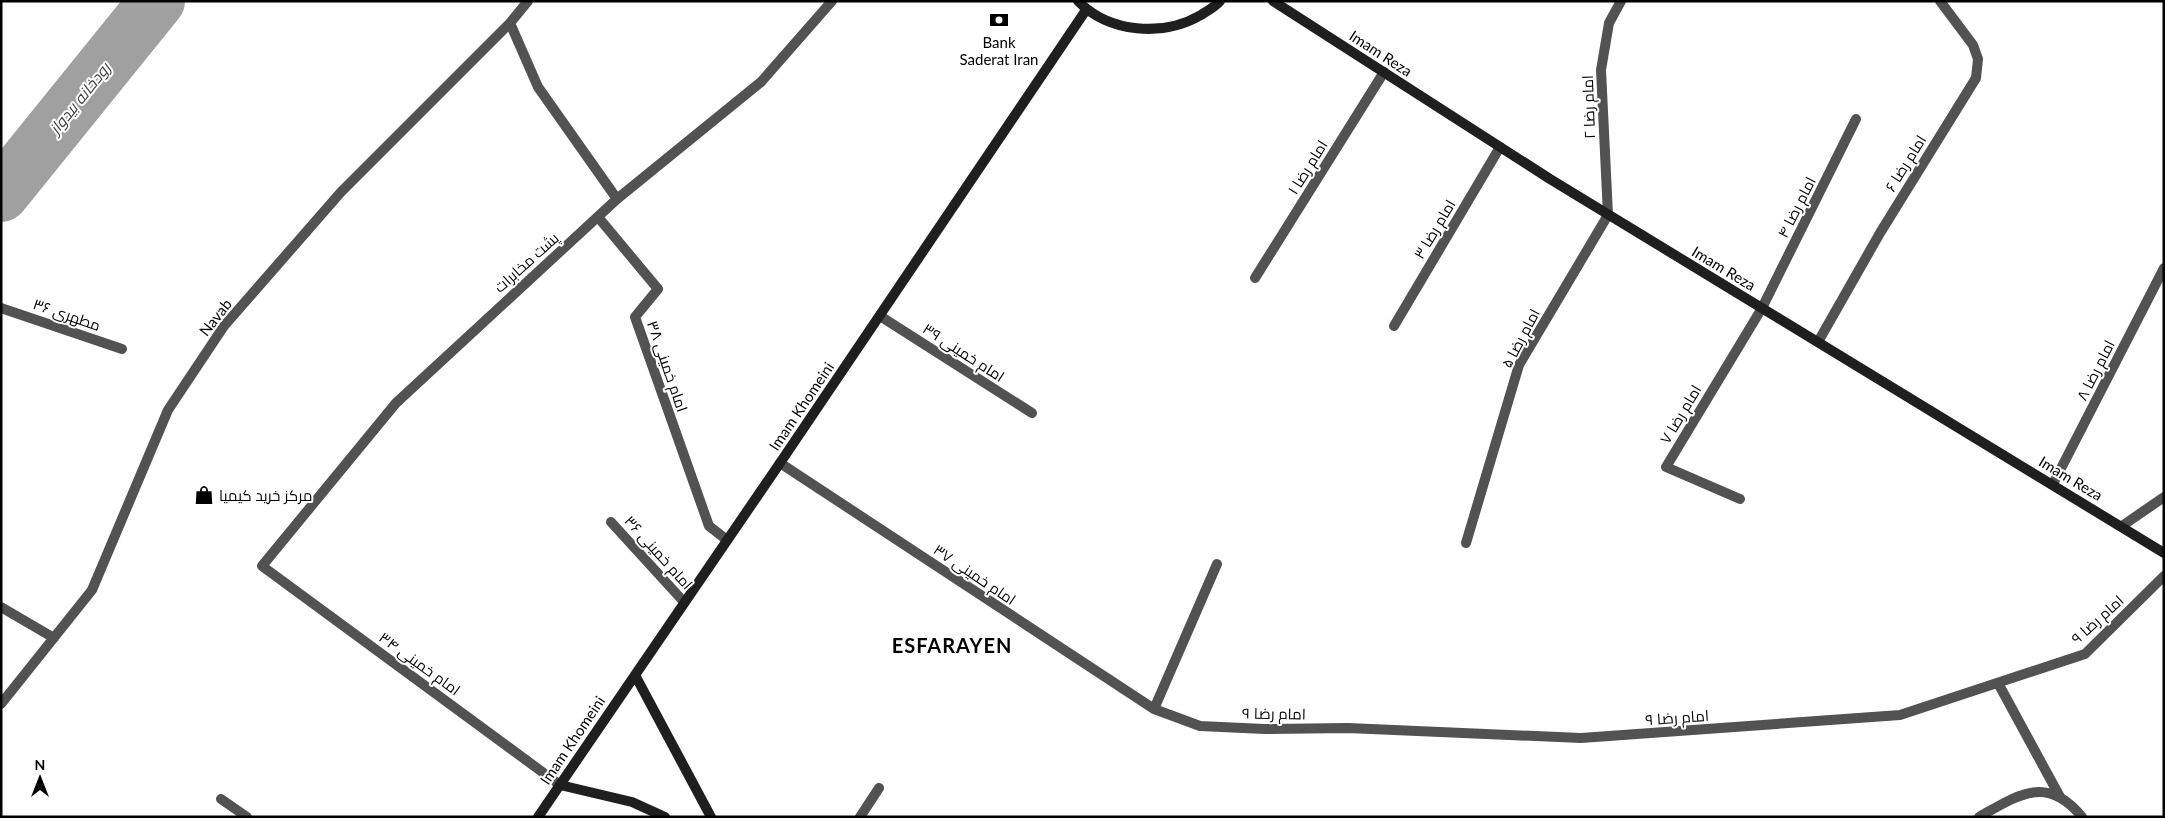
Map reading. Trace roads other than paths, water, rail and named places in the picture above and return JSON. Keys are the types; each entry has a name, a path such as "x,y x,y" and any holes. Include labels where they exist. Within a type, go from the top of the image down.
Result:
{"main road":[{"path":"1078,1 1086,10 1118,25 1152,30 1186,23 1220,1"},
{"name":"Imam Reza","path":"1273,1 1608,214 2164,553"},
{"name":"Imam Khomeini","path":"538,817 1086,10"},
{"path":"635,675 710,817"},
{"path":"560,785 632,802 665,817"}],"street":[{"name":"Navab","path":"1,704 92,590 168,410 224,326 341,192 510,23 528,1"},
{"name":"پشت مخابرات","path":"262,566 396,403 617,199 760,82 832,1"},
{"name":"امام رضا ۲","path":"1608,214 1600,70 1609,23 1621,1"},
{"name":"امام رضا ۶","path":"1818,342 1880,233 1976,78 1978,59 1973,45 1940,1"},
{"path":"510,23 538,87 617,199"},
{"name":"امام رضا ۱","path":"1255,278 1384,72"},
{"name":"امام رضا ۴","path":"1762,308 1856,119"},
{"name":"امام رضا ۳","path":"1394,326 1500,147"},
{"name":"امام رضا ۵","path":"1466,543 1520,365 1608,214"},
{"name":"امام خمینی ۳۸","path":"598,217 658,290 635,317 709,526 727,540"},
{"name":"امام رضا ۸","path":"2053,484 2164,268"},
{"name":"مطهری ۳۶","path":"1,308 122,349"},
{"name":"امام رضا ۷","path":"1740,499 1666,467 1762,308"},
{"name":"امام خمینی ۳۹","path":"880,316 1032,413"},
{"name":"امام خمینی ۳۷","path":"780,463 1154,709"},
{"path":"2122,526 2164,497"},
{"name":"امام خمینی ۳۶","path":"611,522 684,602"},
{"path":"1154,709 1217,564"},
{"name":"امام خمینی ۳۴","path":"262,566 560,785"},
{"name":"امام رضا ۹","path":"1154,709 1200,726 1264,729 1348,728 1581,738 1900,715 2085,654 2164,576"},
{"path":"1,606 54,638"},
{"path":"1998,683 2060,797 2082,817"},
{"path":"860,817 879,788"},
{"path":"1979,817 2027,792 2044,791 2060,797"},
{"path":"221,800 247,817"}],"waterway":[{"name":"رودخانه بیدواز","path":"1,194 157,1"}],"place":[{"name":"Bank Saderat Iran","path":"999,20"},
{"name":"مرکز خرید کیمیا","path":"204,495"}],"district":[{"name":"ESFARAYEN","path":"952,645"}]}
